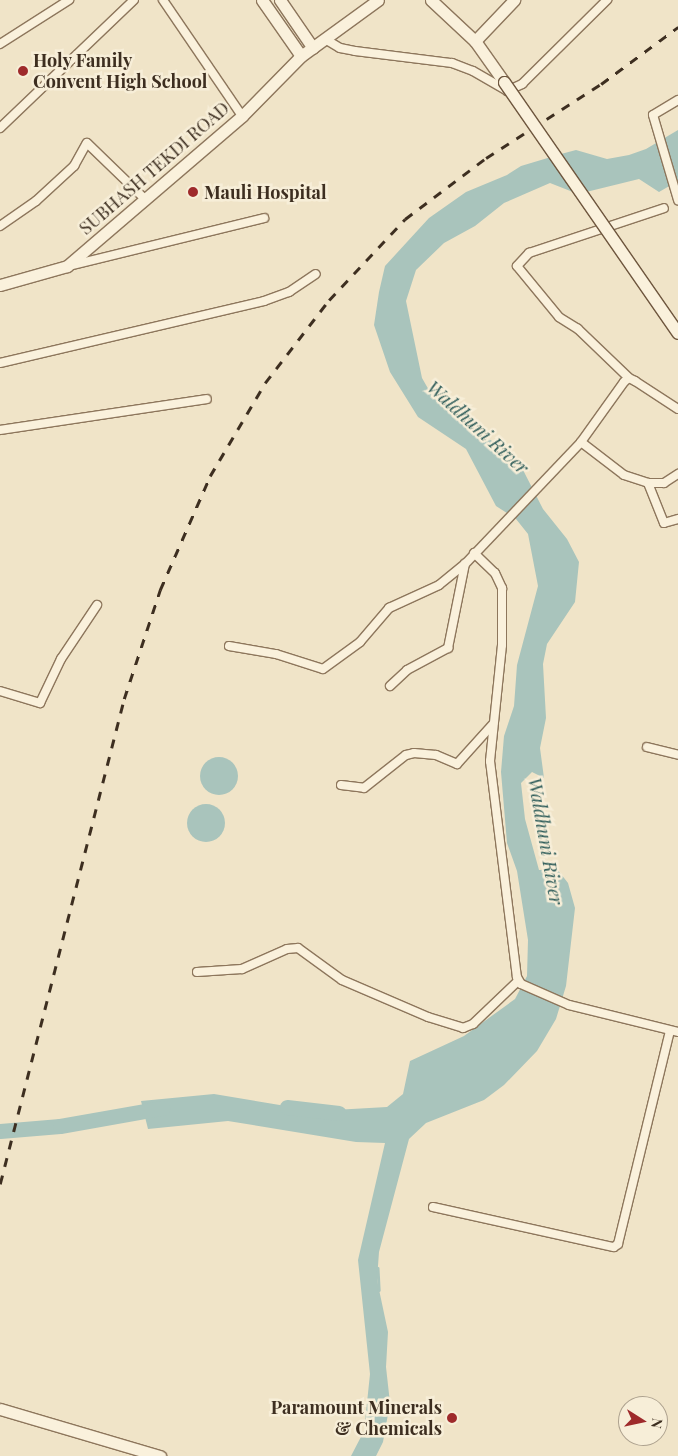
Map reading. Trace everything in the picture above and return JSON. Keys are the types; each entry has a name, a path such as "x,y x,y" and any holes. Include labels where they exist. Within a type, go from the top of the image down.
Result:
{"main road":[{"path":"262,0 301,56"},
{"path":"280,0 313,48"},
{"name":"SUBHASH TEKDI ROAD","path":"0,285 67,266 242,116 301,56 378,0"},
{"path":"431,0 475,41 678,333"},
{"path":"475,41 514,0"},
{"path":"0,1409 160,1456"}],"street":[{"path":"0,44 69,0"},
{"path":"0,128 134,0"},
{"path":"163,0 242,116"},
{"path":"325,38 340,48 355,51 452,63 473,71 507,91 522,84 608,0"},
{"path":"678,100 653,115 678,200"},
{"path":"0,226 36,201 74,166 87,144 145,199"},
{"path":"664,208 529,253 517,266 560,317 578,329 630,378 678,410"},
{"path":"67,266 264,218"},
{"path":"0,362 264,301 289,292 316,274"},
{"path":"228,646 276,654 323,669 360,642 389,608 439,585 465,564 580,442 630,378"},
{"path":"0,430 207,399"},
{"path":"580,442 624,475 648,483 664,484 678,474"},
{"path":"648,483 664,523 678,519"},
{"path":"474,553 495,573 502,588 502,645 490,761 519,982"},
{"path":"390,686 407,670 448,648 465,564"},
{"path":"0,691 40,703 61,658 97,605"},
{"path":"341,785 364,788 406,755 414,753 436,755 456,764 493,724"},
{"path":"647,747 678,755"},
{"path":"196,972 242,969 287,949 298,948 342,980 428,1017 463,1028 473,1024 519,982"},
{"path":"433,1207 614,1246 618,1244 674,1032 569,1004 519,982"}],"water":[{"path":"678,130 678,181 659,192 639,179 578,194 550,183 504,203 475,226 444,243 416,270 406,301 422,378 434,399 450,406 478,432 506,450 523,470 543,509 567,539 579,562 575,602 547,644 543,664 546,718 540,748 544,778 532,772 521,783 525,819 539,870 557,869 568,883 575,908 566,986 556,1019 537,1051 504,1085 484,1100 426,1123 409,1139 379,1252 377,1280 388,1332 386,1367 390,1403 383,1442 376,1456 351,1456 364,1431 370,1374 358,1260 385,1143 356,1142 228,1121 148,1129 141,1101 214,1094 316,1111 387,1107 403,1094 410,1061 464,1036 515,999 527,976 528,940 517,871 507,843 501,772 504,736 514,706 517,665 538,586 528,534 516,519 496,506 466,449 418,417 390,372 374,325 379,292 385,266 429,218 466,192 507,175 521,166 576,150 607,159 629,155 646,149"},
{"path":"219,757 233,762 238,776 233,790 219,795 205,790 200,776 205,762"},
{"path":"206,804 220,809 225,823 220,837 206,842 192,837 187,823 192,809"}],"waterway":[{"path":"287,1107 339,1113"},
{"path":"0,1131 60,1126 162,1108"},
{"path":"378,1268 379,1290"}],"railway":[{"path":"0,1184 124,699 160,590 210,476 265,383 329,300 405,219 486,158 601,84 678,27"}],"place":[{"name":"Holy Family Convent High School","path":"23,71"},
{"name":"Mauli Hospital","path":"193,192"},
{"name":"Paramount Minerals & Chemicals","path":"452,1418"}],"water label":[{"name":"Waldhuni River","path":"478,427"},
{"name":"Waldhuni River","path":"546,841"}]}
